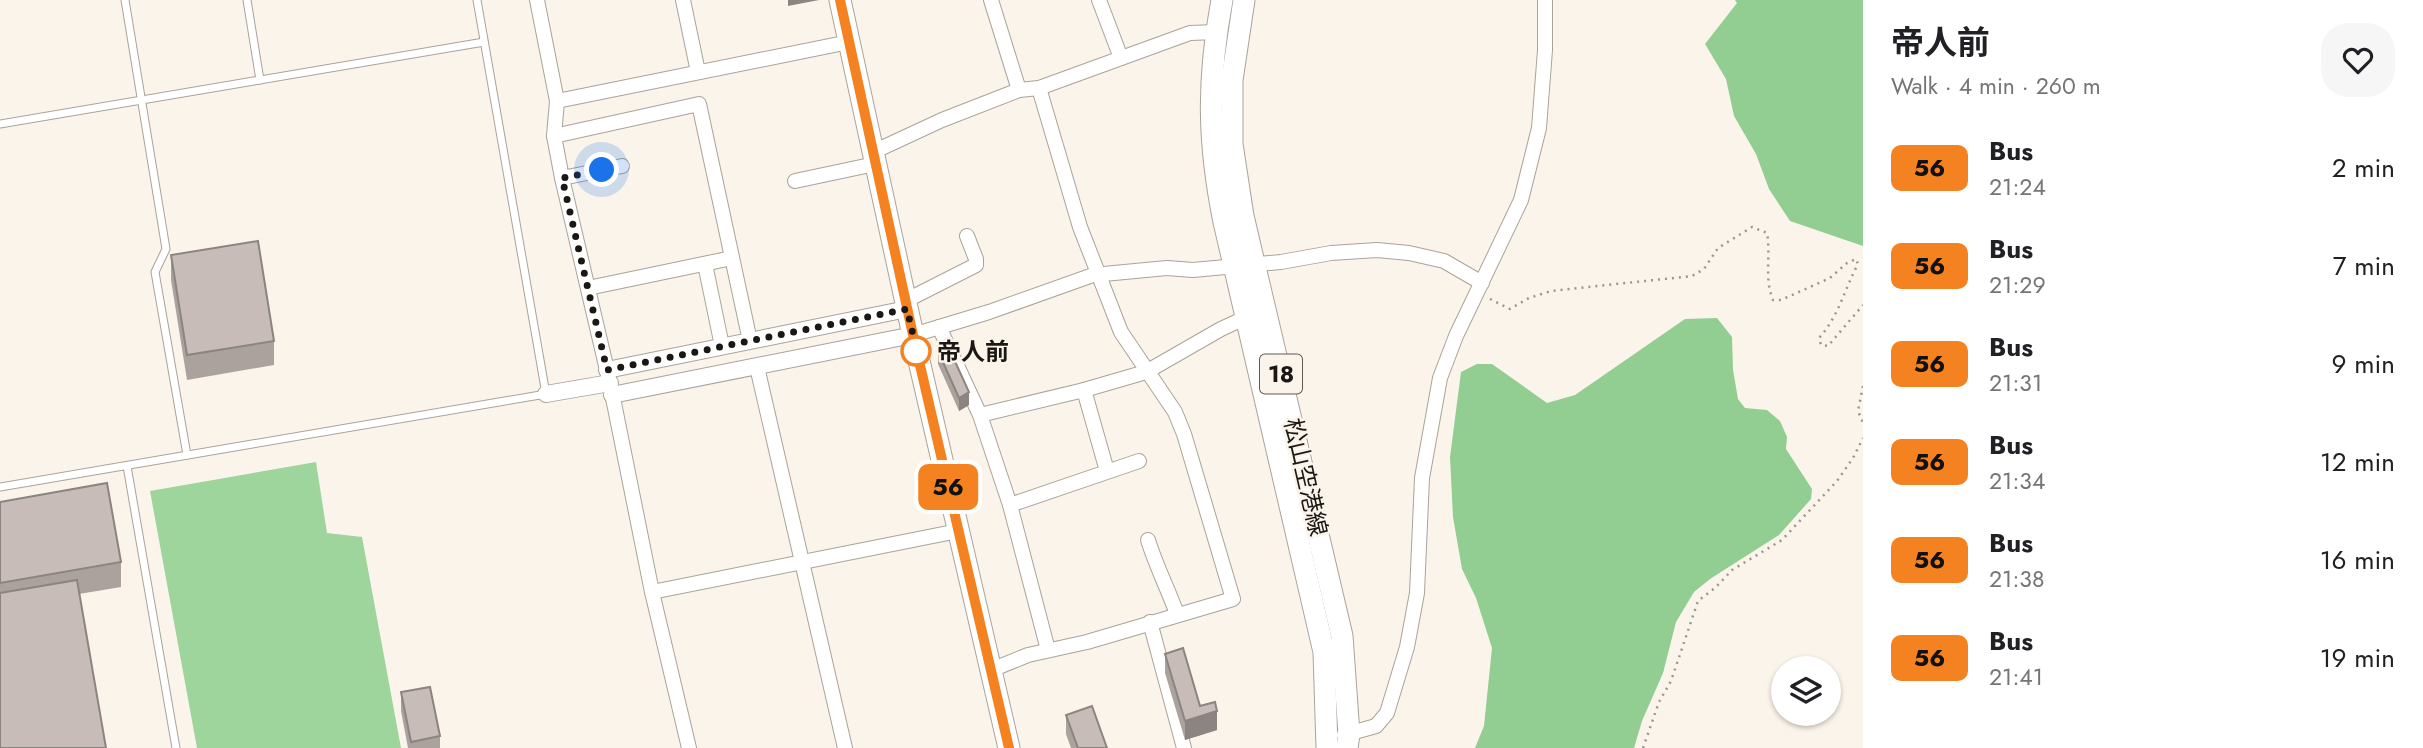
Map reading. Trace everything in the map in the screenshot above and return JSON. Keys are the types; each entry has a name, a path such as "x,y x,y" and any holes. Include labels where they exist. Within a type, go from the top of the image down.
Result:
{"main road":[{"path":"840,0 906,305 1009,748"},
{"name":"松山空港線","path":"1222,0 1210,114 1213,155 1342,636 1338,742"},
{"name":"松山空港線","path":"1244,0 1232,80 1232,144 1243,216 1247,317 1325,652 1338,742"}],"street":[{"path":"537,0 557,101 554,136 562,178 610,383 652,592 689,748"},
{"path":"683,0 698,72"},
{"path":"990,0 1019,90"},
{"path":"1099,0 1121,58"},
{"path":"1338,742 1376,726 1387,713 1407,647 1417,593 1422,478 1440,379 1456,336 1521,200 1536,141 1545,50 1545,0"},
{"path":"794,181 874,158 942,120 1019,90 1039,88 1190,33 1217,32"},
{"path":"557,101 849,42"},
{"path":"991,670 1048,650 1087,642 1233,599 1184,434 1175,412 1121,332 1080,227 1039,88"},
{"path":"554,136 699,104 750,341"},
{"path":"562,178 622,166"},
{"path":"610,383 722,346 906,305 976,265 967,236"},
{"path":"547,394 610,383 757,367 913,335 1099,274 1167,268 1193,270 1280,262 1331,253 1388,251 1444,261 1480,288"},
{"path":"588,288 732,258"},
{"path":"705,264 722,346"},
{"path":"980,415 1146,372 1247,317"},
{"path":"939,327 980,415 1010,505 1048,650"},
{"path":"757,367 845,748"},
{"path":"1084,390 1107,471"},
{"path":"1010,505 1139,461"},
{"path":"652,592 958,531"},
{"path":"1148,540 1156,569 1165,582 1177,614"},
{"path":"1150,622 1184,748"}],"lane":[{"path":"125,0 166,249 155,272 187,455"},
{"path":"247,0 260,80"},
{"path":"0,486 547,394 477,0"},
{"path":"0,124 484,42"},
{"path":"127,466 176,748"}],"path":[{"path":"1480,288 1510,309 1529,298 1551,291 1692,276 1704,269 1718,248 1752,227 1767,233 1770,246 1768,290 1773,300 1781,300 1829,278 1847,262 1856,259 1858,264 1843,302 1829,327 1819,338 1821,345 1828,346 1863,304"},
{"path":"1863,386 1858,411 1863,423"},
{"path":"1643,748 1658,702 1671,681 1698,601 1732,570 1782,540 1837,481 1863,438"}],"green space":[{"path":"1735,0 1863,0 1863,246 1790,221 1769,189 1756,154 1734,116 1726,79 1705,44 1737,3"},
{"path":"1717,318 1732,337 1733,370 1738,399 1745,408 1767,410 1780,421 1787,437 1786,449 1812,489 1811,499 1779,535 1694,592 1676,622 1663,673 1642,721 1634,748 1475,748 1484,726 1492,648 1476,598 1462,569 1453,517 1450,457 1461,372 1477,364 1492,364 1547,403 1575,395 1685,319"},
{"path":"316,462 327,533 362,537 401,748 197,748 150,491"}],"building":[{"path":"258,241 274,341 187,355 171,255"},
{"path":"948,346 969,392 959,398 938,351"},
{"path":"107,483 121,562 0,583 0,502"},
{"path":"77,580 106,748 0,748 0,593"},
{"path":"1183,648 1200,706 1215,702 1217,711 1185,721 1165,654"},
{"path":"430,687 440,736 411,742 401,692"},
{"path":"1092,706 1107,748 1078,748 1066,715"}],"bus line":[{"name":"56","path":"840,0 913,335 1009,748"}],"place":[{"name":"帝人前","path":"916,351"}],"route":[{"path":"602,170 562,178 607,370 907,309 919,360 916,351"}]}
